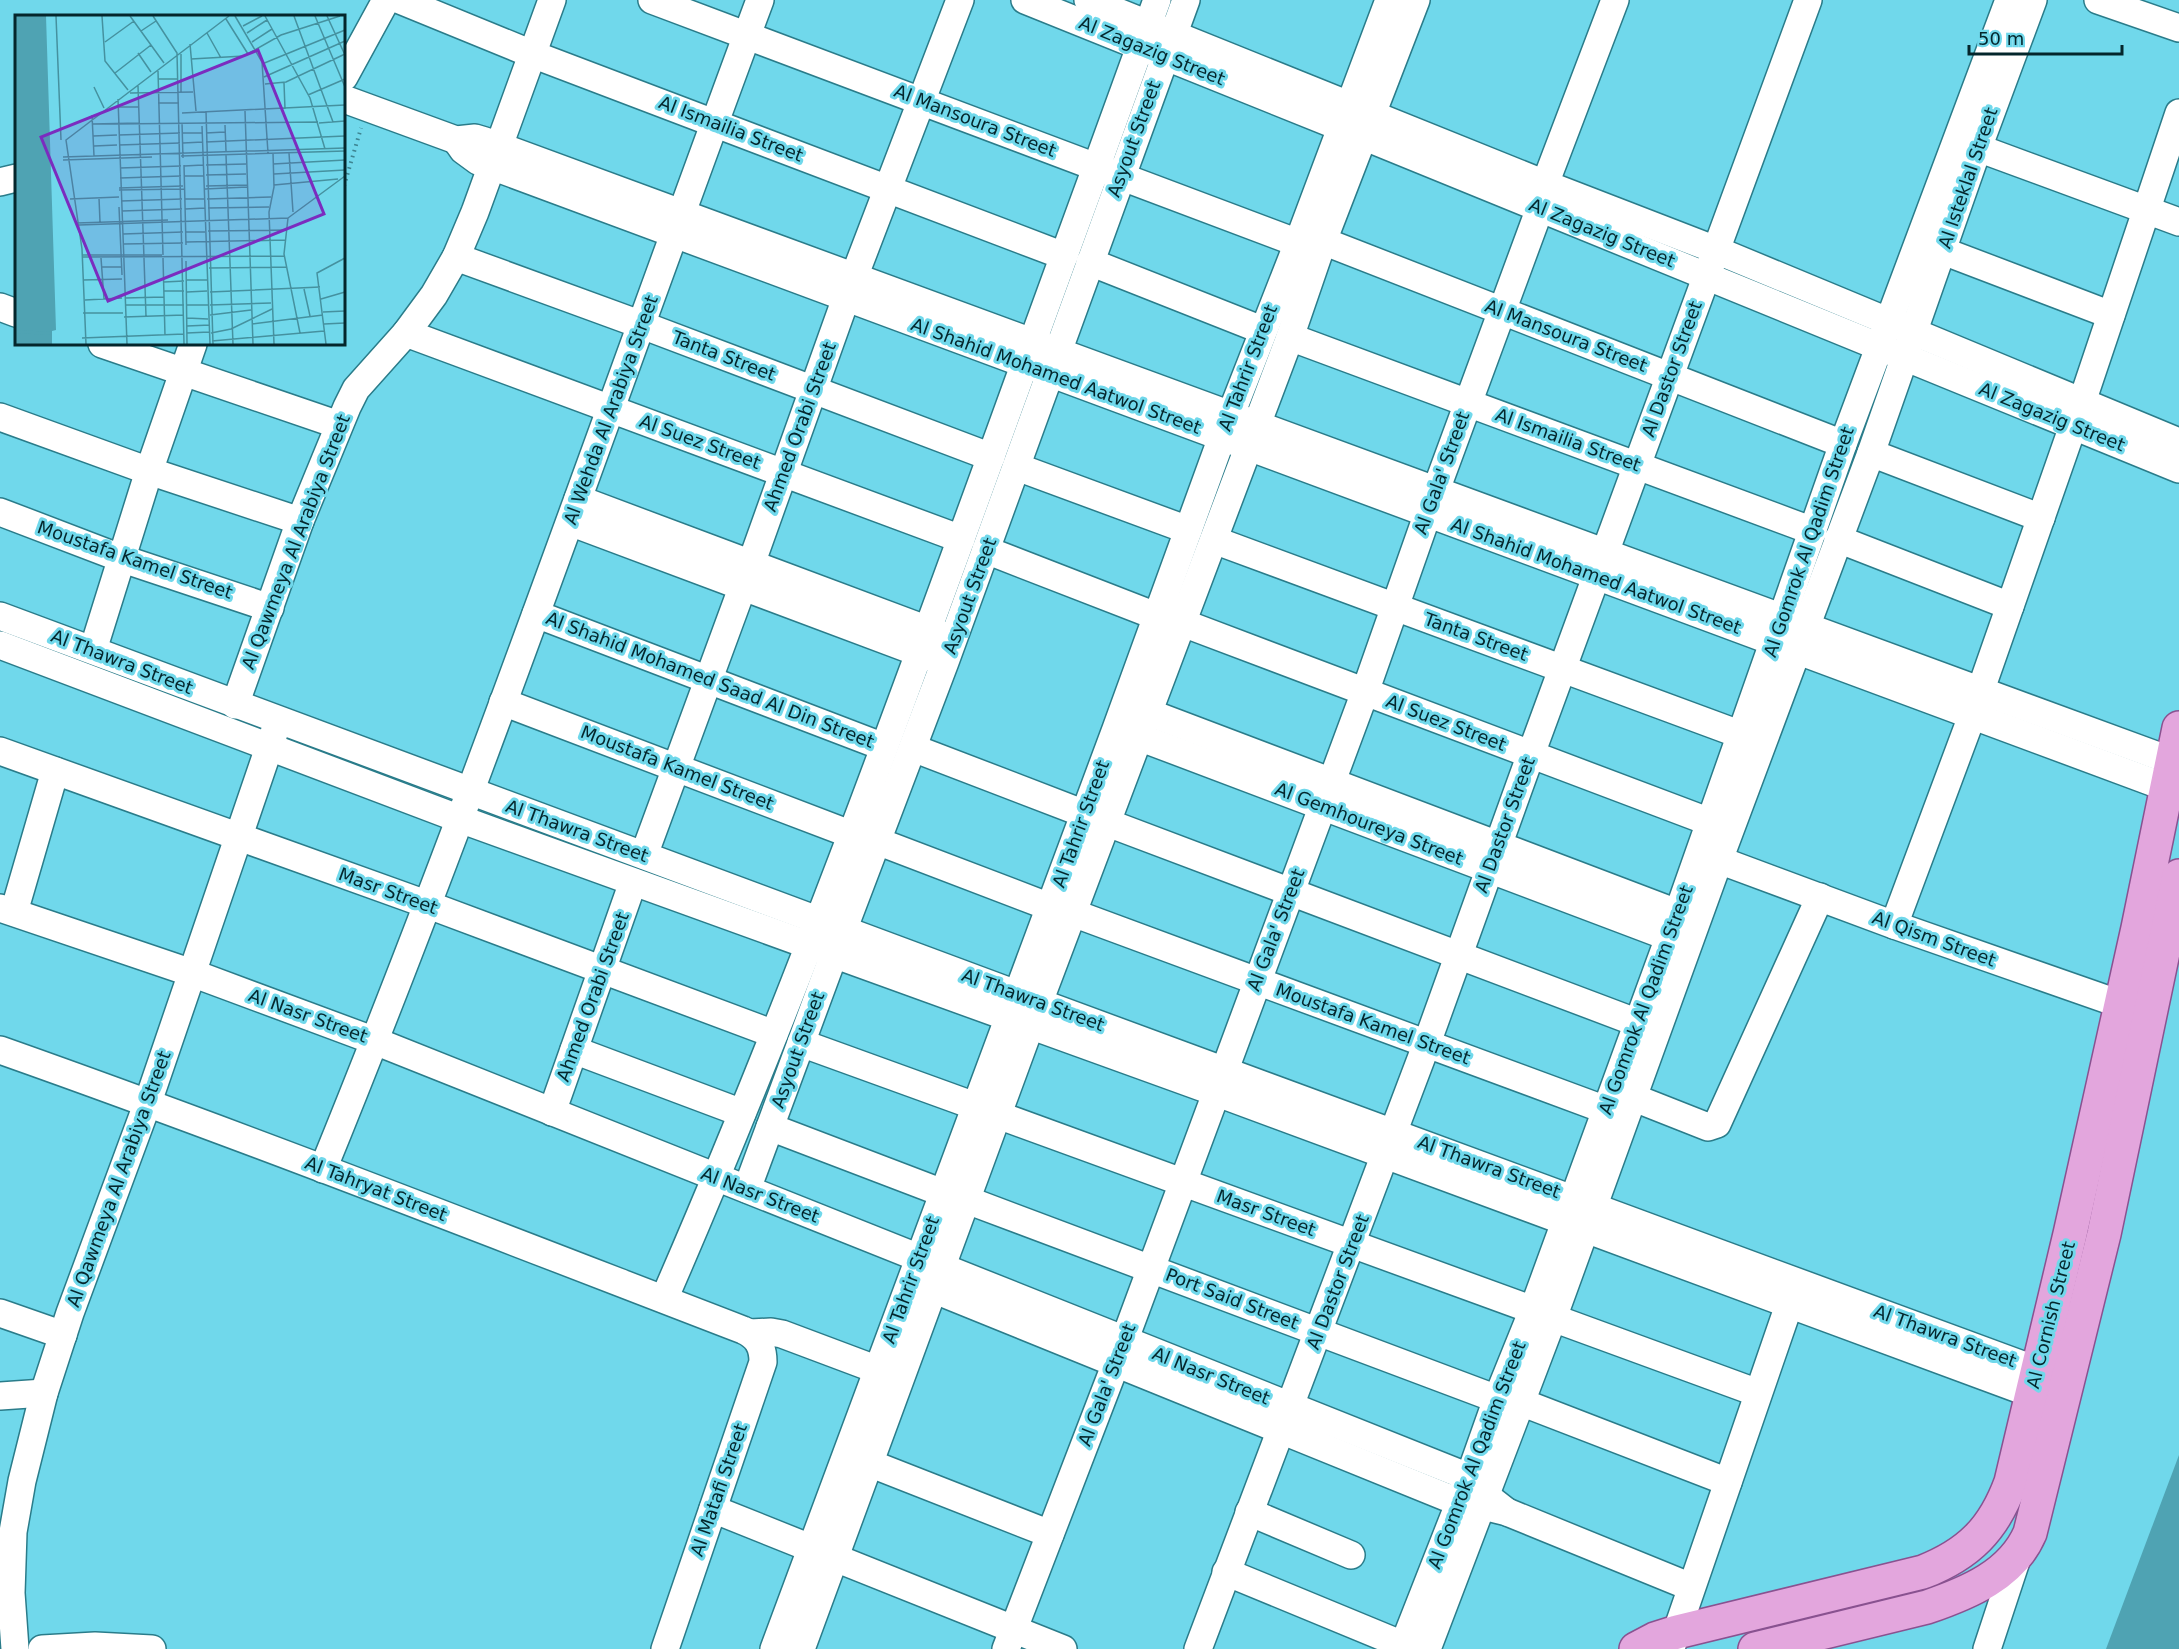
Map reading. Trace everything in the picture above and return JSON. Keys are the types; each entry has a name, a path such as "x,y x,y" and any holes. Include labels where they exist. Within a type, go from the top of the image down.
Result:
{"main road":[{"name":"Al Cornish Street","path":"2135,1010 2174,776 2179,728"},
{"name":"Al Cornish Street","path":"1755,1649 1927,1607 1973,1588 2001,1571 2018,1555 2030,1533 2070,1234 2135,1010 2179,876"},
{"name":"Al Cornish Street","path":"1636,1649 1654,1639 1674,1640 1923,1572 1942,1565 1960,1554 1986,1530 2005,1499 2050,1388"}],"street":[{"path":"345,75 386,0"},
{"name":"Al Ismailia Street","path":"400,0 532,54 1064,256"},
{"name":"Al Qawmeya Al Arabiya Street","path":"235,705 300,521 339,425 356,390 406,333 434,295 456,257 475,212 552,0"},
{"name":"Al Mansoura Street","path":"652,0 1109,171 1502,310 1843,444"},
{"name":"Al Wehda Al Arabiya Street","path":"323,1169 460,819 760,0"},
{"name":"Ahmed Orabi Street","path":"644,855 850,287 960,0"},
{"name":"Al Zagazig Street","path":"1025,0 1156,32"},
{"name":"Al Zagazig Street","path":"1088,0 1357,120 1543,196 1706,276 1880,347 2077,414 2179,442"},
{"name":"Asyout Street","path":"747,1189 843,929 950,651 1090,262 1109,171 1156,32 1186,0"},
{"name":"Al Tahrir Street","path":"1357,120 1389,0"},
{"name":"Al Tahrir Street","path":"1138,708 1156,616 1262,330 1310,242 1357,120 1416,0"},
{"name":"Al Gala' Street","path":"1010,1639 1120,1352 1365,692 1431,502 1615,0"},
{"name":"Al Dastor Street","path":"1198,1649 1390,1144 1808,0"},
{"name":"Al Isteklal Street","path":"1880,347 2009,0"},
{"name":"Al Isteklal Street","path":"1906,357 1978,148 2033,0"},
{"path":"2098,0 2179,28"},
{"name":"Al Shahid Mohamed Aatwol Street","path":"355,103 456,140 475,138 495,156 2174,776"},
{"path":"1894,925 1976,704 2179,113"},
{"path":"1978,148 2179,222"},
{"name":"Asyout Street","path":"664,1299 717,1178 774,1034 924,641 1064,256 1109,171"},
{"path":"0,182 15,178"},
{"name":"Al Zagazig Street","path":"1543,196 1716,250 1915,332 2077,414 2179,469"},
{"name":"Al Tahrir Street","path":"774,1649 869,1463 927,1273 1061,910 1138,708 1183,623 1290,336 1310,242"},
{"path":"1943,251 2111,315"},
{"name":"Tanta Street","path":"456,257 991,457"},
{"path":"1090,262 1262,330"},
{"path":"0,307 15,313"},
{"name":"Al Suez Street","path":"406,333 961,539"},
{"name":"Al Ismailia Street","path":"1290,336 1826,535 2010,606"},
{"path":"105,345 339,425"},
{"path":"93,650 149,471 193,345"},
{"name":"Al Gomrok Al Qadim Street","path":"1826,535 1843,444 1880,347"},
{"name":"Al Gomrok Al Qadim Street","path":"1579,1214 1606,1110 1638,1023 1719,860 1790,635 1826,535 1871,453 1906,357"},
{"path":"0,417 149,471 300,521"},
{"path":"1871,453 2041,518"},
{"path":"1017,467 1188,530"},
{"path":"574,510 950,651"},
{"name":"Moustafa Kamel Street","path":"0,512 123,559 270,608"},
{"name":"Tanta Street","path":"1214,540 1739,734"},
{"path":"986,550 1156,616"},
{"name":"Al Shahid Mohamed Saad Al Din Street","path":"536,614 884,747"},
{"name":"Al Thawra Street","path":"0,616 235,705 818,919 1024,1010"},
{"name":"Al Suez Street","path":"1183,623 1710,822"},
{"name":"Al Gomrok Al Qadim Street","path":"1411,1648 1480,1499 1509,1400 1579,1214 1632,1097 1683,929 1710,822 1739,734 1790,635"},
{"name":"Al Thawra Street","path":"0,645 633,882 834,954 1024,1010 2050,1388"},
{"name":"Moustafa Kamel Street","path":"503,702 850,834"},
{"name":"Al Gemhoureya Street","path":"1138,708 1327,794"},
{"name":"Al Qawmeya Al Arabiya Street","path":"15,1649 8,1513 27,1461 44,1393 63,1335 148,1102 237,836 279,721"},
{"name":"Al Gemhoureya Street","path":"1128,733 1327,794 1683,929"},
{"path":"913,748 1638,1023"},
{"name":"Masr Street","path":"0,751 426,904 774,1034"},
{"path":"7,910 55,771"},
{"name":"Moustafa Kamel Street","path":"877,841 1606,1110"},
{"name":"Al Qism Street","path":"1719,860 2135,1010"},
{"name":"Ahmed Orabi Street","path":"552,1112 633,882"},
{"path":"1632,1097 1708,1127 1717,1124 1820,897"},
{"name":"Al Nasr Street","path":"7,910 192,973 375,1041 747,1189 927,1273 1285,1418 1691,1587"},
{"name":"Masr Street","path":"801,1043 1758,1394"},
{"name":"Al Tahryat Street","path":"0,1050 148,1102 750,1333"},
{"path":"574,1050 742,1113"},
{"name":"Port Said Street","path":"770,1127 1318,1332 1728,1482"},
{"name":"Al Thawra Street","path":"1579,1214 1789,1305 2050,1388"},
{"name":"Al Tahrir Street","path":"801,1649 823,1553 878,1370 927,1273"},
{"path":"1674,1640 1789,1305"},
{"path":"0,1313 63,1335"},
{"path":"750,1333 782,1334 878,1370"},
{"name":"Al Matafi Street","path":"665,1649 763,1362 761,1346 750,1333"},
{"path":"0,1396 44,1393"},
{"path":"869,1463 1050,1534"},
{"path":"713,1509 823,1553 1010,1639 1063,1649"},
{"path":"1249,1512 1351,1555"},
{"name":"Al Cornish Street","path":"1987,1649 2018,1555"},
{"path":"1226,1572 1411,1648"},
{"path":"42,1649 102,1647 152,1649"}],"path":[{"path":"345,178 355,103"}],"water":[{"path":"2179,1455 2179,1649 2106,1649"}]}
